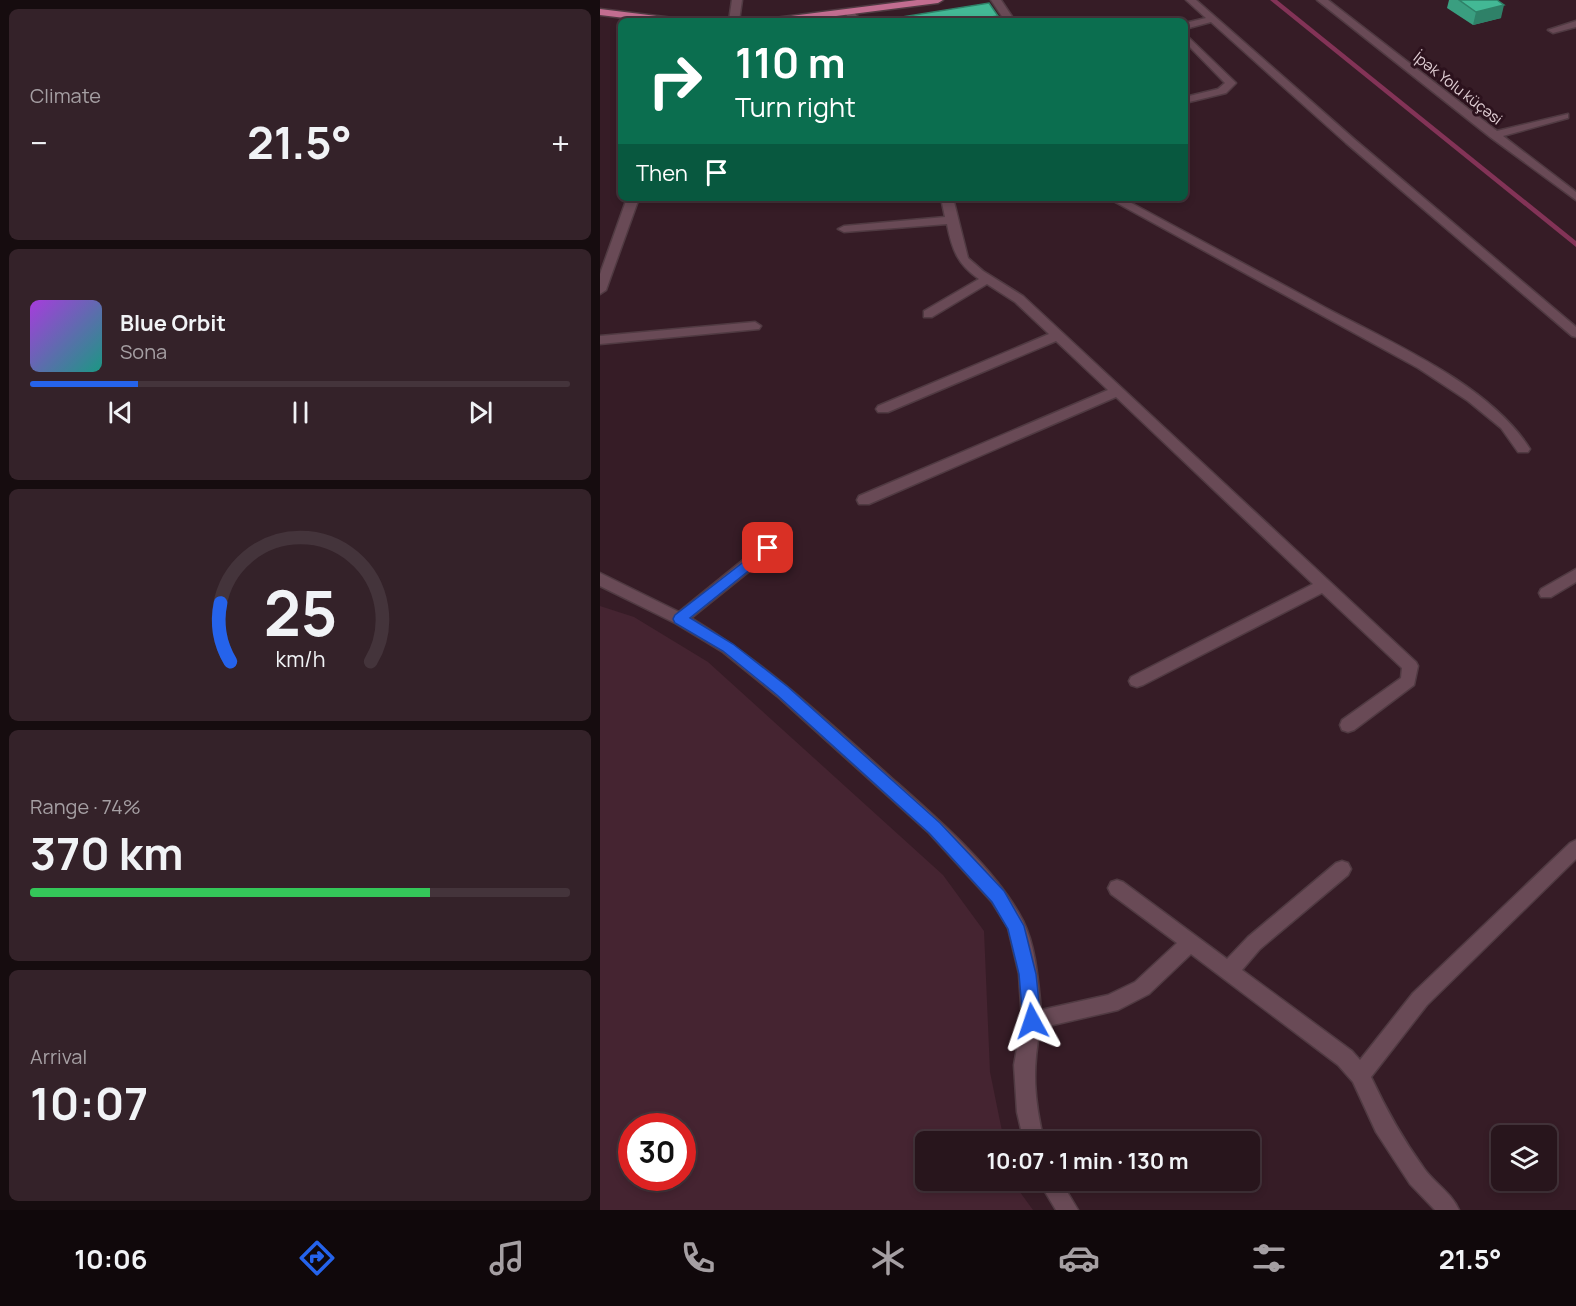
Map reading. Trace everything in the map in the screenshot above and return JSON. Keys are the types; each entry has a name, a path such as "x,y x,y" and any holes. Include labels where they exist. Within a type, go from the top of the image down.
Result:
{"main road":[{"path":"834,18 853,17 898,3 938,0"},
{"path":"600,12 649,18"}],"street":[{"path":"734,18 737,0"},
{"path":"996,0 1008,18"},
{"path":"1191,0 1359,148 1576,333"},
{"name":"İpək Yolu küçəsi","path":"1322,0 1576,197"},
{"path":"1188,25 1212,19"},
{"path":"1553,30 1576,24"},
{"path":"1188,40 1231,83 1222,91 1188,99"},
{"path":"1494,135 1564,116"},
{"path":"601,286 632,201"},
{"path":"948,201 962,258 970,268 1019,299 1410,666 1408,681 1348,724"},
{"path":"1120,201 1422,364 1473,398 1506,425 1523,449"},
{"path":"844,229 952,220"},
{"path":"928,314 989,279"},
{"path":"600,340 755,326"},
{"path":"883,409 1058,335"},
{"path":"864,500 1118,391"},
{"path":"680,619 768,548"},
{"path":"1546,593 1576,575"},
{"path":"600,579 680,619 728,648 783,691 935,828 998,896 1016,926 1028,974 1032,1021 1024,1065 1027,1112 1031,1131"},
{"path":"1137,681 1324,585"},
{"path":"1360,1075 1420,999 1576,848"},
{"path":"1228,972 1254,943 1342,869"},
{"path":"1117,888 1189,944 1345,1058 1360,1075 1383,1125 1417,1177 1449,1210"},
{"path":"1032,1021 1111,1004 1142,988 1189,944"},
{"path":"1055,1191 1068,1210"}],"shaded area":[{"path":"600,606 634,617 708,662 943,875 984,931 990,1072 1002,1131 915,1131 915,1191 1019,1191 1033,1210 600,1210"}],"building":[{"path":"1459,0 1497,0 1504,5 1476,12"},
{"path":"989,3 998,16 984,18 896,18"}],"waterway":[{"path":"1273,0 1576,245"}],"route":[{"path":"768,548 680,619 728,648 783,691 935,828 998,896 1016,926 1028,974 1032,1021"}]}
